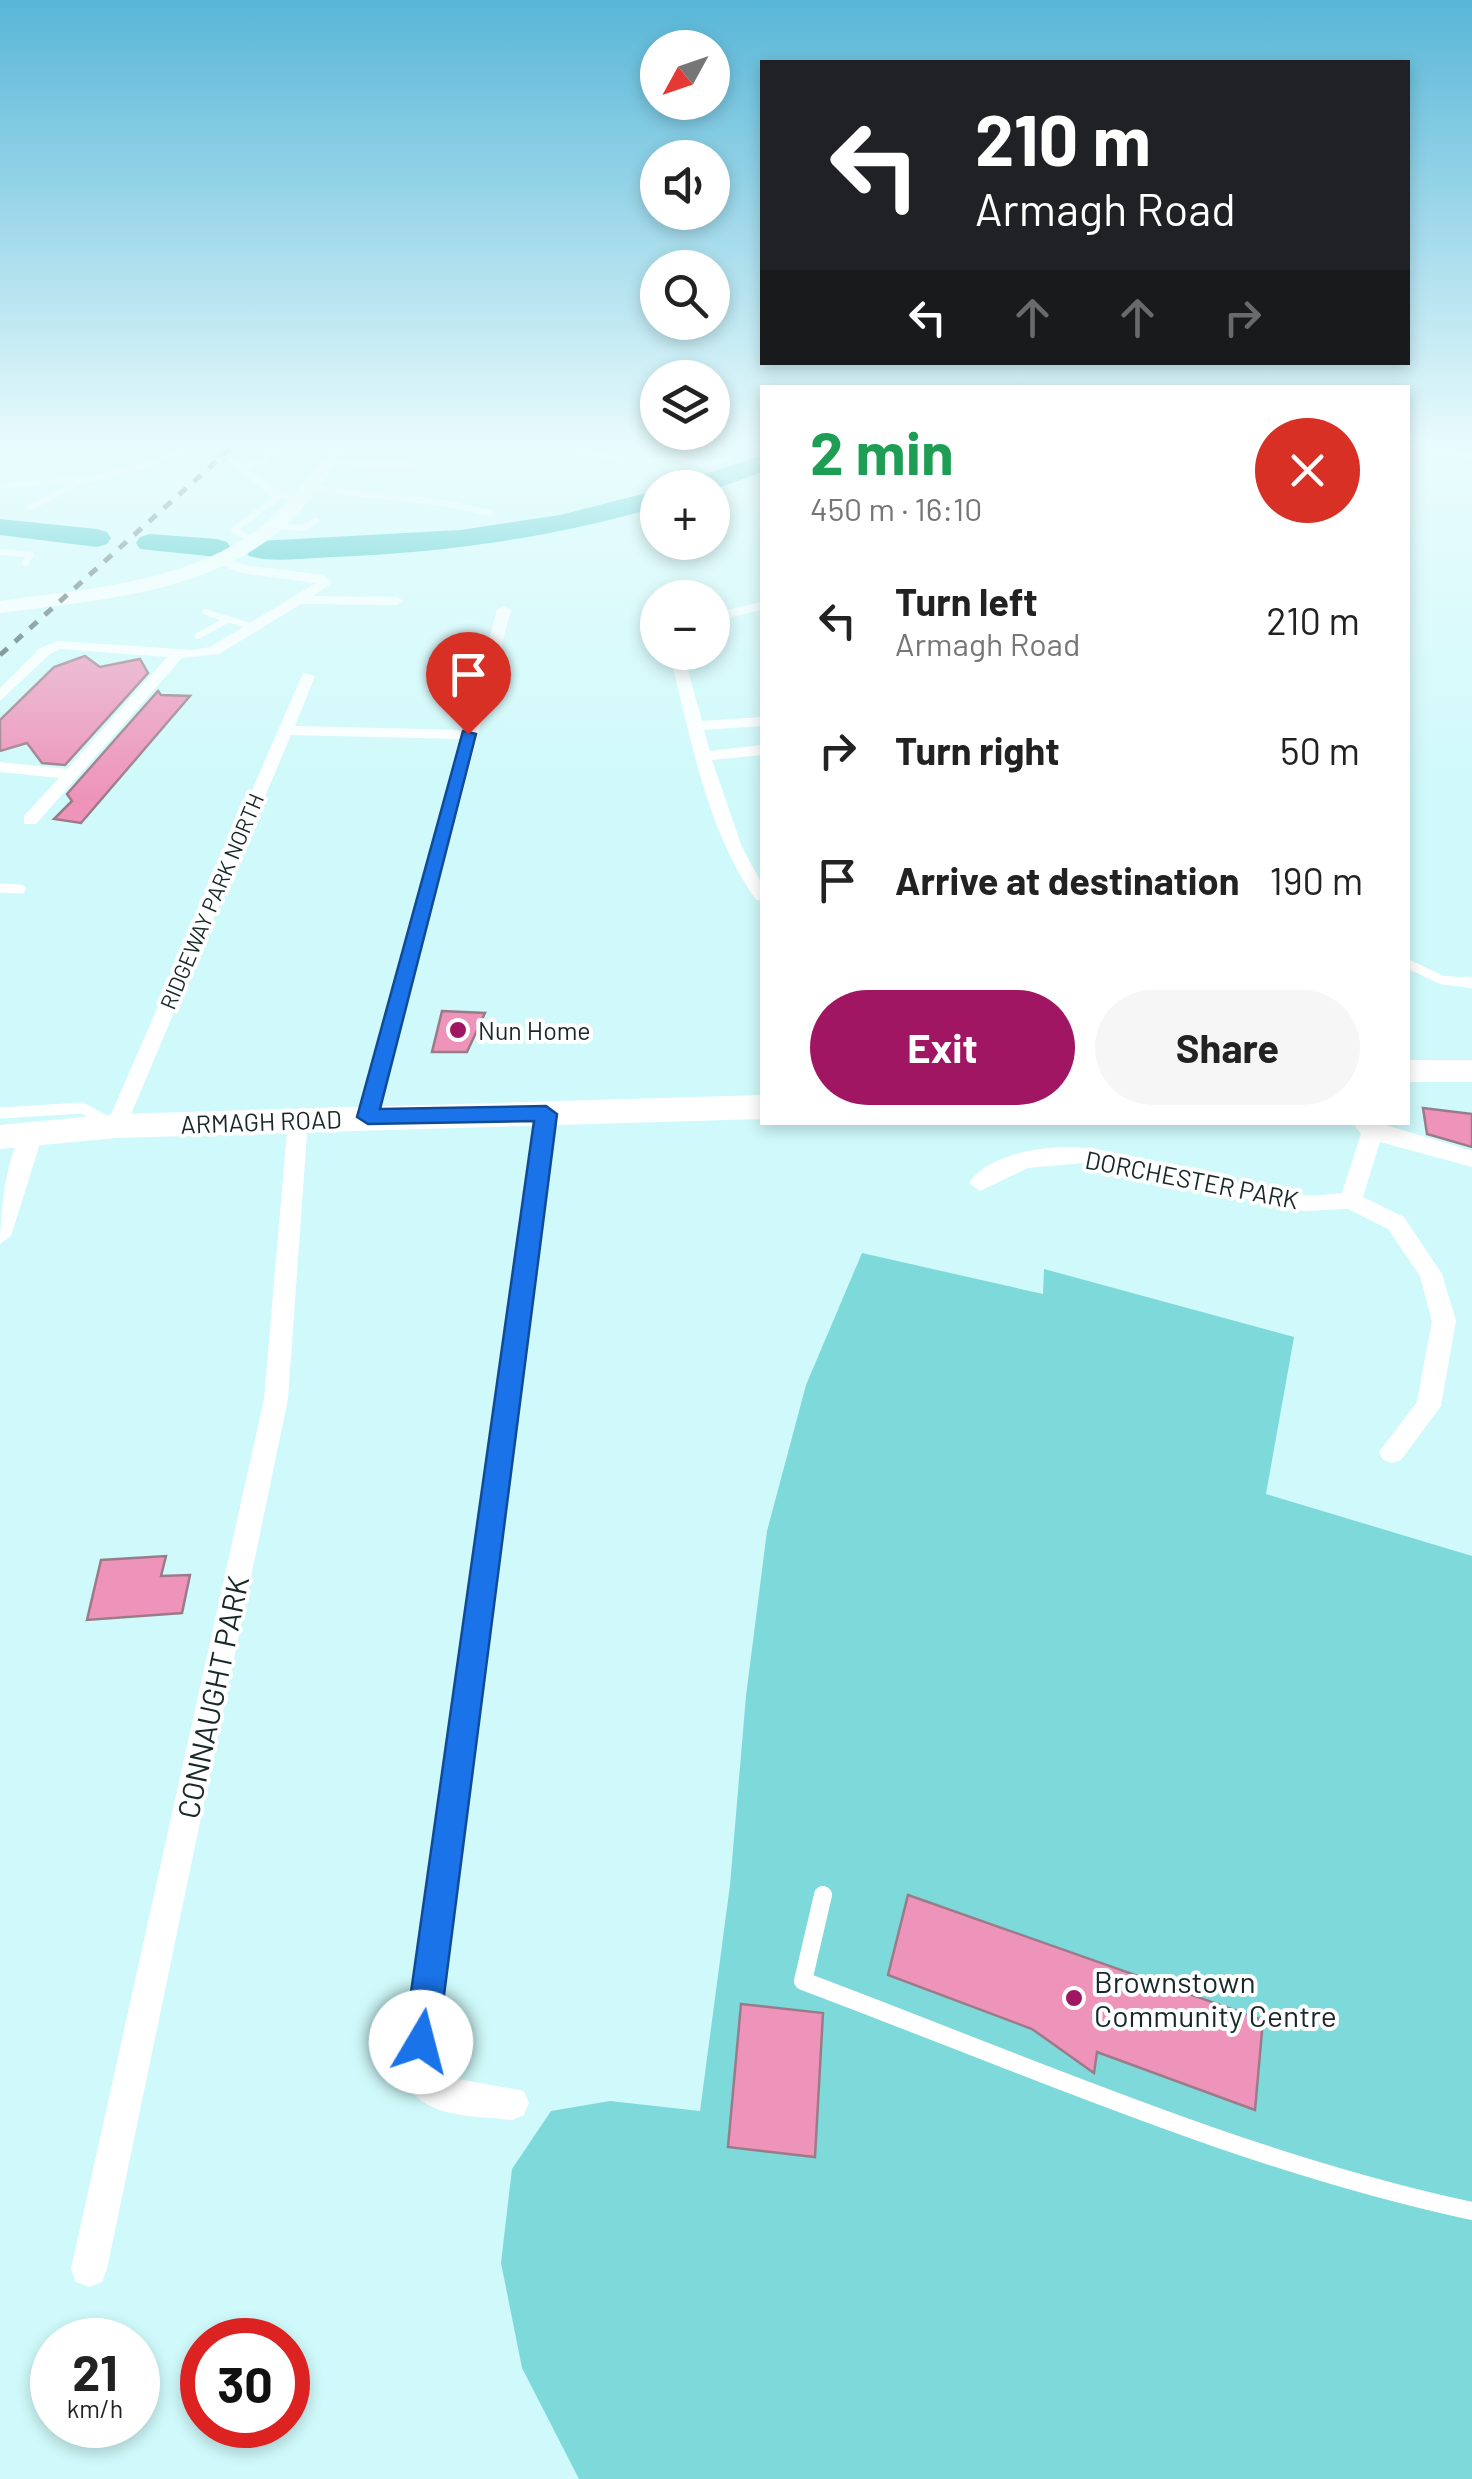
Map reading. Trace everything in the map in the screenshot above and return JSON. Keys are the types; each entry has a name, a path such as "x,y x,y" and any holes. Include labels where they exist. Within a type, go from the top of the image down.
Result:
{"main road":[{"path":"0,607 87,597 193,565"},
{"path":"1410,1072 1472,1071"},
{"name":"ARMAGH ROAD","path":"16,1136 116,1126 760,1107"}],"street":[{"path":"0,696 45,651 58,645 178,653 214,651 325,583 319,578 241,569 236,565"},
{"path":"302,600 390,597"},
{"path":"730,613 760,606"},
{"path":"368,1117 504,610"},
{"path":"30,820 178,653"},
{"path":"681,670 738,858 760,893"},
{"name":"RIDGEWAY PARK NORTH","path":"116,1126 308,676"},
{"path":"697,726 760,721"},
{"path":"284,730 468,734"},
{"path":"704,756 760,750"},
{"path":"0,767 71,774"},
{"path":"512,2103 440,2093 421,2076 421,2042 546,1114"},
{"name":"CONNAUGHT PARK","path":"88,2269 276,1399 298,1120"},
{"path":"1351,1202 1367,1127 1472,1160"},
{"path":"1,1230 16,1136"},
{"name":"DORCHESTER PARK","path":"980,1184 1002,1167 1048,1155 1083,1156 1304,1202 1351,1202 1396,1224 1431,1274 1444,1321 1429,1406 1392,1452"}],"lane":[{"path":"205,612 256,628"},
{"path":"198,636 227,620"},
{"path":"0,888 21,889"},
{"path":"1410,965 1442,980 1472,983"},
{"path":"0,1113 82,1108 116,1126"},
{"path":"823,1895 802,1981 1194,2128 1392,2194 1472,2212"}],"shaded area":[{"path":"862,1253 1043,1294 1044,1269 1294,1337 1266,1494 1472,1556 1472,2479 579,2479 522,2368 501,2263 512,2169 551,2111 610,2101 700,2111 730,1885 746,1696 767,1531 806,1385"}],"building":[{"path":"85,656 100,667 140,659 148,673 65,765 42,763 27,743 0,751 0,720 54,667"},
{"path":"158,691 161,695 190,696 81,823 54,819 72,801 67,794"},
{"name":"Nun Home","path":"442,1011 485,1013 467,1052 432,1052"},
{"path":"1423,1108 1472,1114 1472,1147 1427,1134"},
{"path":"166,1556 161,1576 190,1575 182,1613 87,1620 101,1560"},
{"name":"Brownstown Community Centre","path":"908,1895 1263,2020 1255,2110 1097,2052 1094,2073 1032,2029 888,1975"},
{"path":"741,2004 823,2013 815,2157 728,2147"}],"railway":[{"path":"0,655 101,565"}],"place":[{"name":"Nun Home","path":"458,1030"},
{"name":"Brownstown Community Centre","path":"1074,1998"}],"route":[{"path":"421,2042 546,1114 368,1117 468,734"}]}
